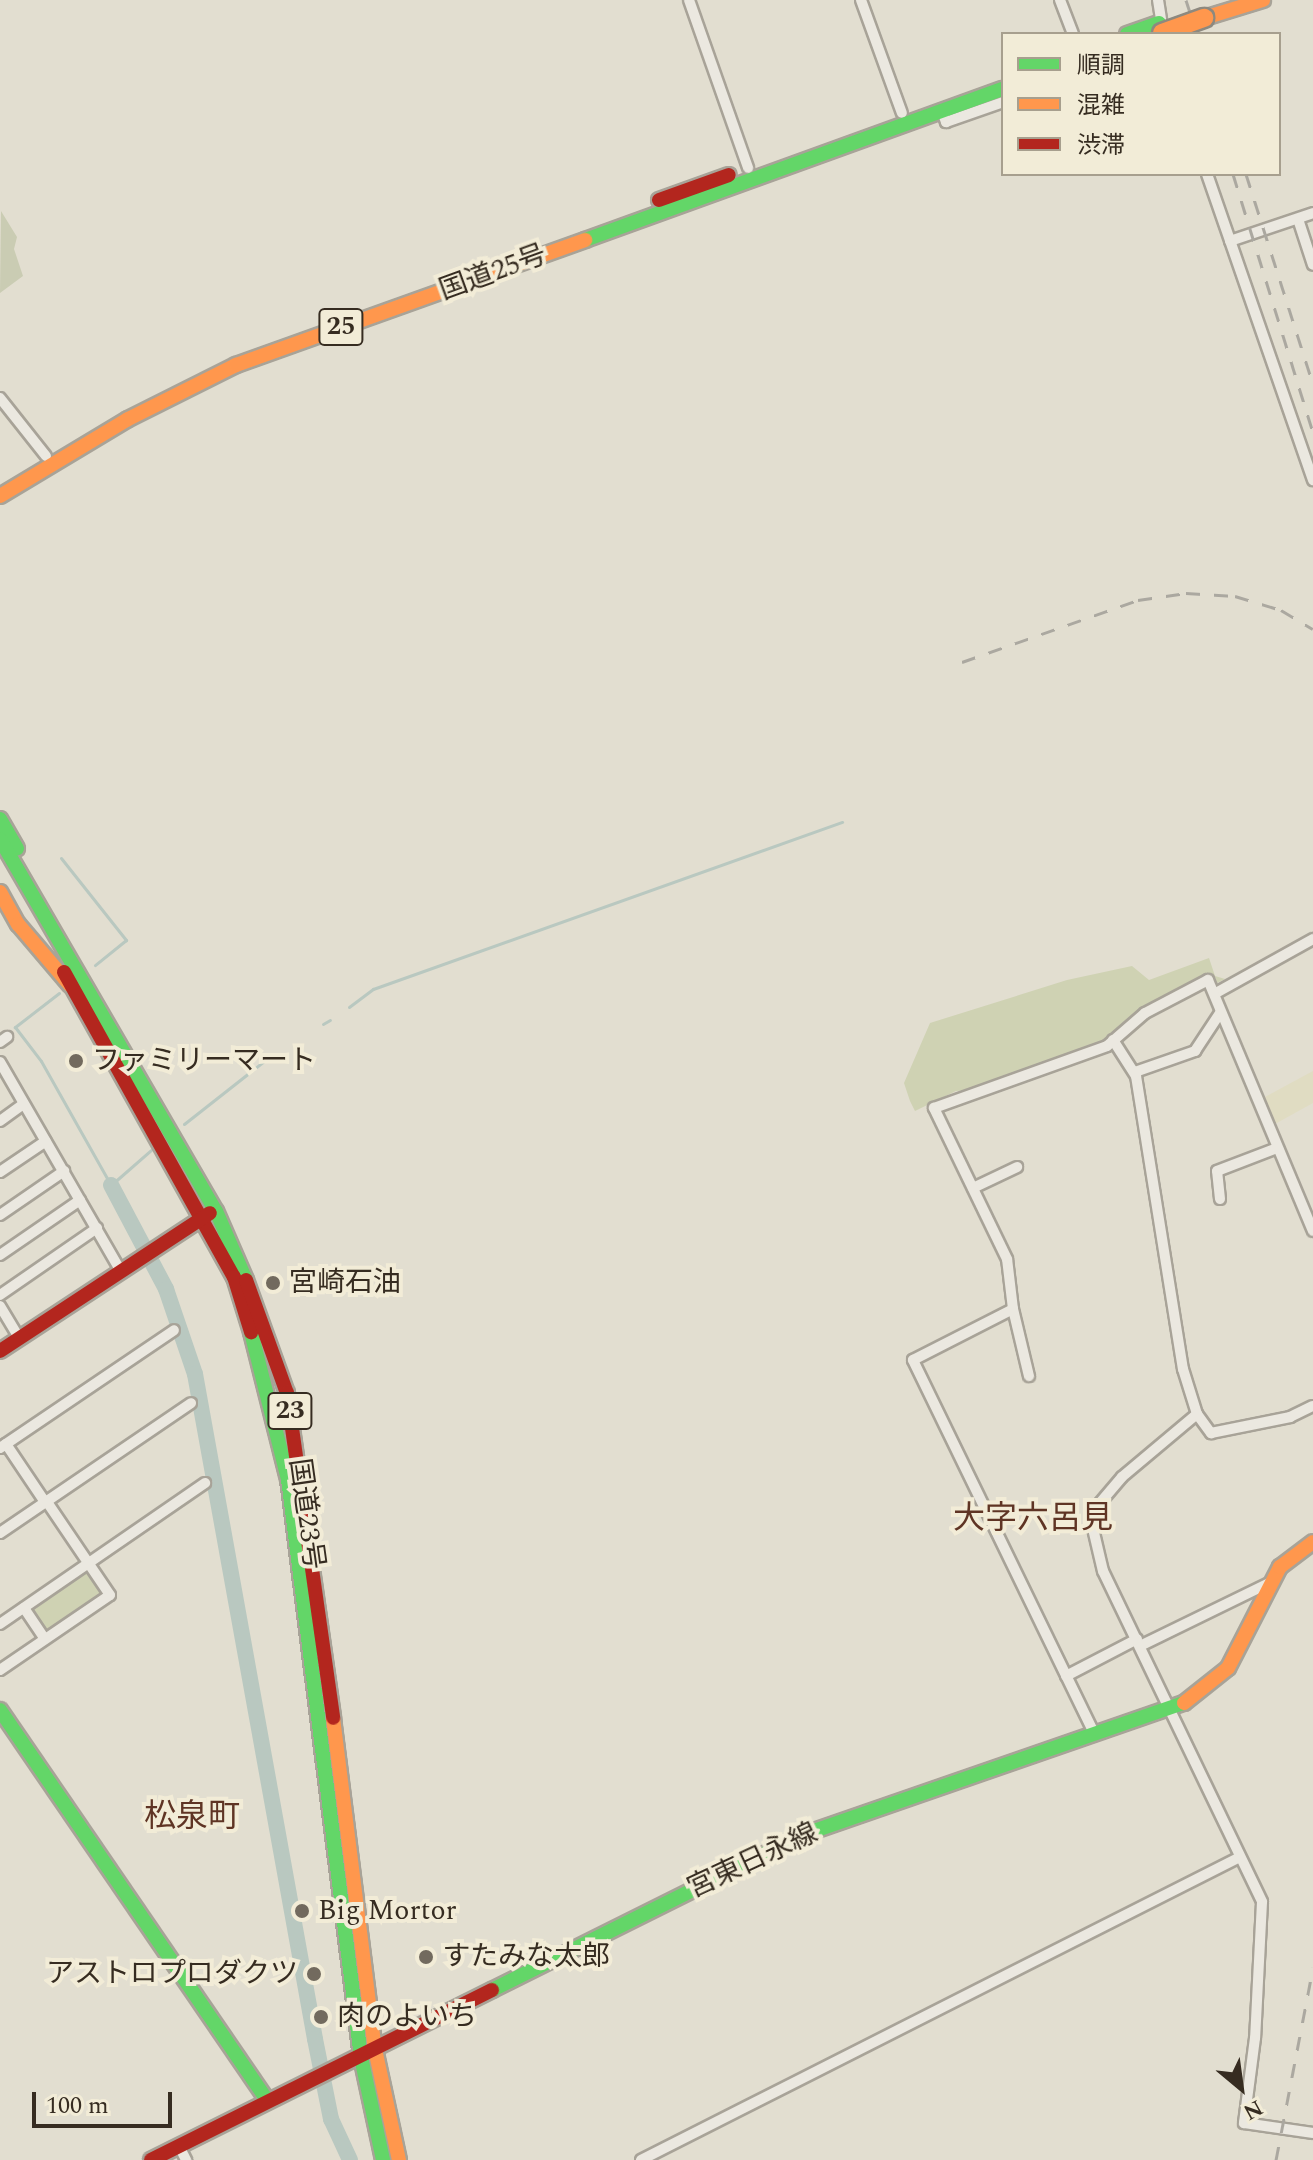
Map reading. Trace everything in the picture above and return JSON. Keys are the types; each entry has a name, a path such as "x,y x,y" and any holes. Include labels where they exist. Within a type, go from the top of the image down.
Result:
{"main road":[{"path":"1161,31 1229,0"},
{"path":"1202,13 1263,0"},
{"name":"国道25号","path":"0,482 172,383 243,350 1001,79"},
{"name":"国道25号","path":"0,496 128,419 236,365 1001,90"},
{"path":"0,819 79,987"},
{"name":"国道23号","path":"0,839 79,987 247,1273 287,1393 383,2160"},
{"name":"国道23号","path":"0,863 79,987"},
{"path":"0,892 18,924 79,987"},
{"path":"0,1351 148,1250 210,1214"},
{"name":"宮東日永線","path":"151,2160 183,2153 268,2101 805,1834 1095,1735 1200,1695 1228,1668 1271,1582 1293,1552 1313,1542"},
{"path":"0,1710 268,2101"},
{"name":"国道23号","path":"368,2053 399,2160"}],"street":[{"path":"689,0 748,168"},
{"path":"861,0 902,113"},
{"path":"1158,0 1161,31"},
{"path":"1065,1 1073,32"},
{"path":"942,111 946,122 1001,103"},
{"path":"1208,176 1313,480"},
{"path":"1230,241 1313,213"},
{"path":"1298,219 1313,265"},
{"path":"0,398 46,456"},
{"path":"1216,993 1313,939"},
{"path":"1029,1376 1013,1309 1007,1259 934,1108 1113,1040 1145,1013 1208,980 1313,1231"},
{"path":"1135,1072 1195,1051 1220,1013"},
{"path":"1113,1040 1135,1072 1183,1369 1197,1414 1211,1433 1290,1417 1313,1406"},
{"path":"0,1062 120,1270"},
{"path":"0,1121 23,1104"},
{"path":"0,1172 46,1141"},
{"path":"1220,1199 1217,1171 1277,1148"},
{"path":"973,1188 1017,1167"},
{"path":"0,1215 64,1171"},
{"path":"0,1255 80,1200"},
{"path":"0,1295 97,1228"},
{"path":"0,1306 19,1338"},
{"path":"1013,1309 913,1360 1095,1735"},
{"path":"0,1670 110,1595 3,1442 174,1330"},
{"path":"0,1533 191,1403"},
{"path":"1197,1414 1122,1477 1092,1518 1103,1571 1140,1642 1262,1902 1255,2038 1244,2123 1313,2133"},
{"path":"0,1624 205,1483"},
{"path":"1066,1676 1271,1582"},
{"path":"24,1608 45,1639"},
{"path":"641,2160 1240,1857"}],"shaded area":[{"path":"1313,1071 1313,1103 1275,1124 1263,1098"}],"green space":[{"path":"1,211 17,237 14,249 23,276 0,293"},
{"path":"1209,958 1215,976 1225,979 1217,983 1210,977 1136,1016 1104,1042 976,1090 956,1091 915,1111 910,1101 904,1083 930,1023 1067,980 1132,966 1149,980"},
{"path":"85,1571 90,1571 103,1596 45,1633 29,1609"}],"waterway":[{"path":"349,1007 373,989 842,822"},
{"path":"61,858 126,940 95,965"},
{"path":"59,993 15,1027 41,1061 111,1185 151,1150"},
{"path":"323,1024 330,1020"},
{"path":"184,1124 268,1058"},
{"path":"111,1185 166,1289 195,1374 315,2039 331,2119 350,2160"}],"railway":[{"path":"1186,0 1196,32"},
{"path":"1234,176 1313,432"},
{"path":"1247,176 1313,384"},
{"path":"962,662 1138,600 1186,593 1235,596 1281,610 1313,629"},
{"path":"1276,2160 1313,1968"}],"traffic: fast":[{"path":"1133,32 1159,23"},
{"path":"585,240 1001,90"},
{"path":"0,819 17,848"},
{"path":"0,839 216,1211 246,1280"},
{"path":"251,1332 288,1479 361,2057 383,2160"},
{"path":"492,1990 805,1834 1184,1703"},
{"path":"0,1710 268,2101"}],"traffic: slow":[{"path":"1204,18 1263,0"},
{"path":"1165,32 1204,18"},
{"path":"0,496 128,419 236,365 585,240"},
{"path":"0,892 18,924 70,985"},
{"path":"1184,1703 1228,1668 1280,1567 1313,1542"},
{"path":"333,1718 375,2049 399,2160"}],"traffic: jam":[{"path":"659,200 729,175"},
{"path":"64,972 234,1277 251,1332"},
{"path":"0,1351 210,1213"},
{"path":"246,1280 287,1393 333,1718"},
{"path":"151,2160 492,1990"}],"place":[{"name":"ファミリーマート","path":"76,1061"},
{"name":"宮崎石油","path":"273,1283"},
{"name":"Big Mortor","path":"302,1911"},
{"name":"すたみな太郎","path":"426,1957"},
{"name":"アストロプロダクツ","path":"314,1974"},
{"name":"肉のよいち","path":"321,2017"}],"district":[{"name":"大字六呂見","path":"1033,1519"},
{"name":"松泉町","path":"192,1817"}]}
